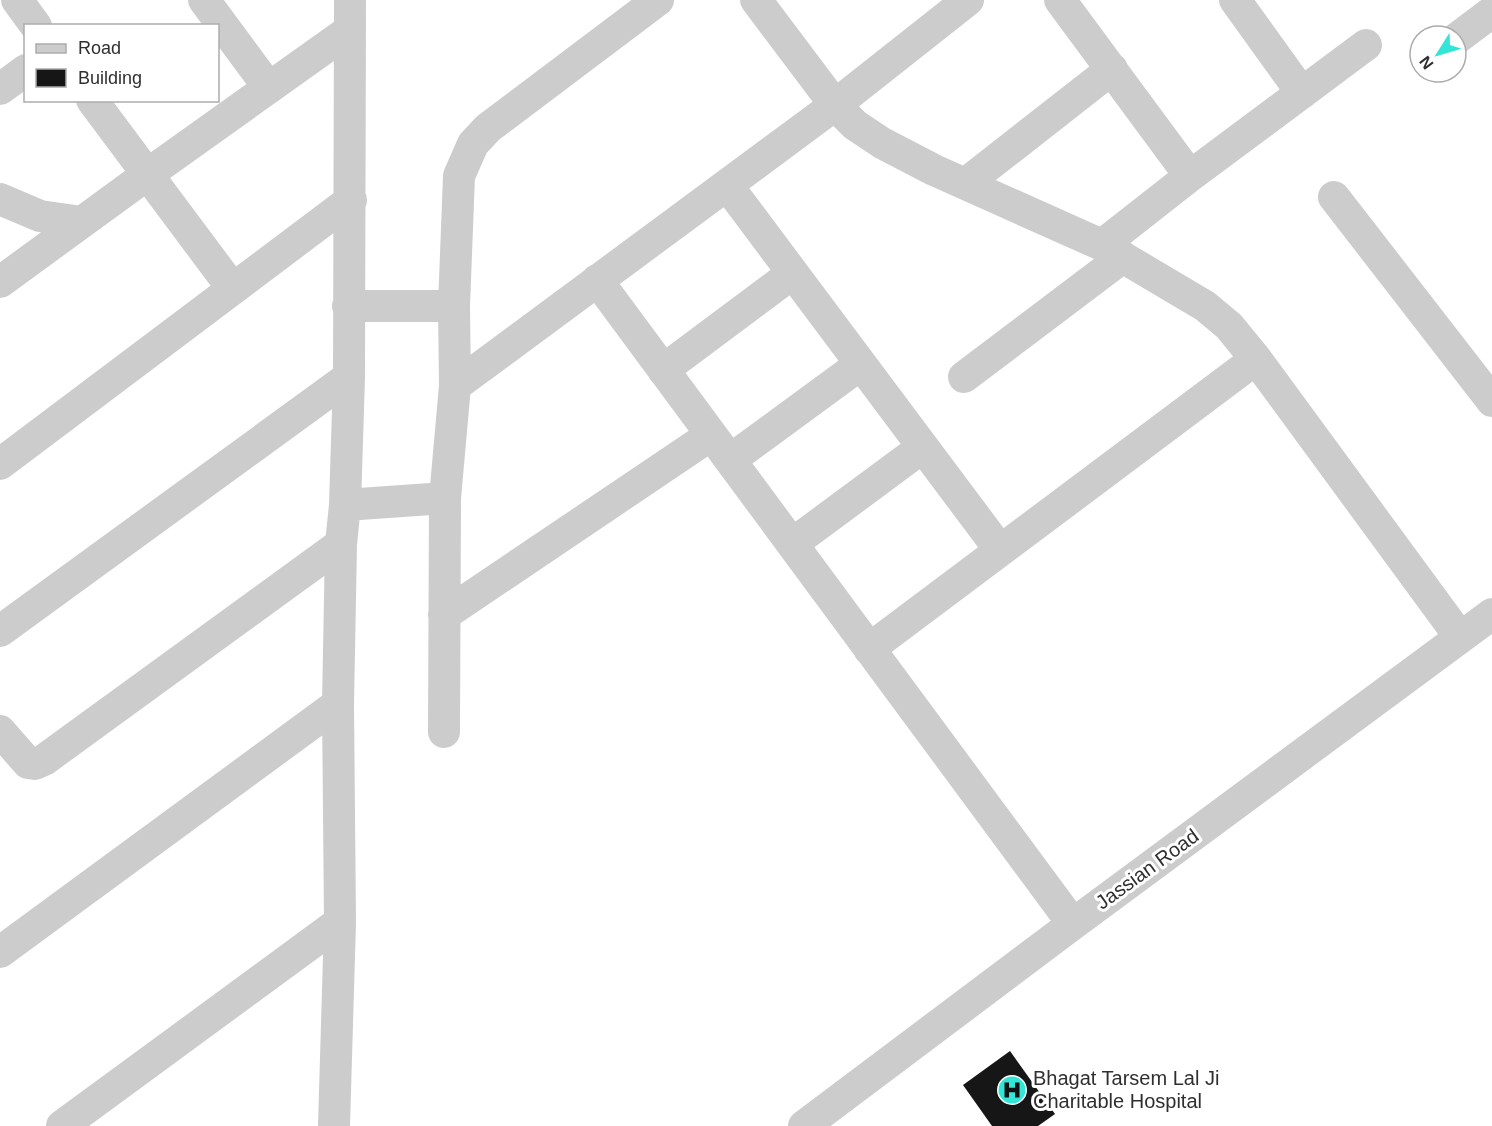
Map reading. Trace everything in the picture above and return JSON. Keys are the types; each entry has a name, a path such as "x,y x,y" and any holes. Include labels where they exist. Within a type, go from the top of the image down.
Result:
{"street":[{"path":"17,0 35,24"},
{"path":"204,0 269,87"},
{"path":"444,732 445,498 455,386 454,306 459,176 472,144 488,128 658,0"},
{"path":"756,0 835,105 855,125 882,143 934,170 1113,251 1205,306 1229,326 1256,359 1460,637"},
{"path":"455,386 835,105 968,0"},
{"path":"1060,0 1190,176"},
{"path":"1235,0 1302,93"},
{"path":"0,282 269,87 355,11"},
{"path":"334,1126 340,922 338,704 341,544 345,505 349,377 348,306 355,11"},
{"path":"1468,30 1492,12"},
{"path":"964,377 1113,251 1190,176 1366,45"},
{"path":"965,184 1112,69"},
{"path":"0,89 24,71"},
{"path":"94,102 233,289"},
{"path":"727,185 1000,550"},
{"path":"1334,197 1492,401"},
{"path":"0,199 40,216 81,222"},
{"path":"0,464 351,200"},
{"path":"663,370 793,273"},
{"path":"597,280 1073,924"},
{"path":"348,306 454,306"},
{"path":"869,649 1256,359"},
{"path":"730,460 861,364"},
{"path":"0,631 349,377"},
{"path":"444,615 711,435"},
{"path":"792,544 923,447"},
{"path":"345,505 445,498"},
{"path":"0,731 28,763 35,764 44,760 341,544"},
{"name":"Jassian Road","path":"804,1126 1492,614"},
{"path":"0,952 338,704"},
{"path":"62,1126 340,922"}],"building":[{"path":"1010,1051 1055,1114 1038,1126 992,1126 963,1085"}],"place":[{"name":"Bhagat Tarsem Lal Ji Charitable Hospital","path":"1012,1090"}]}
